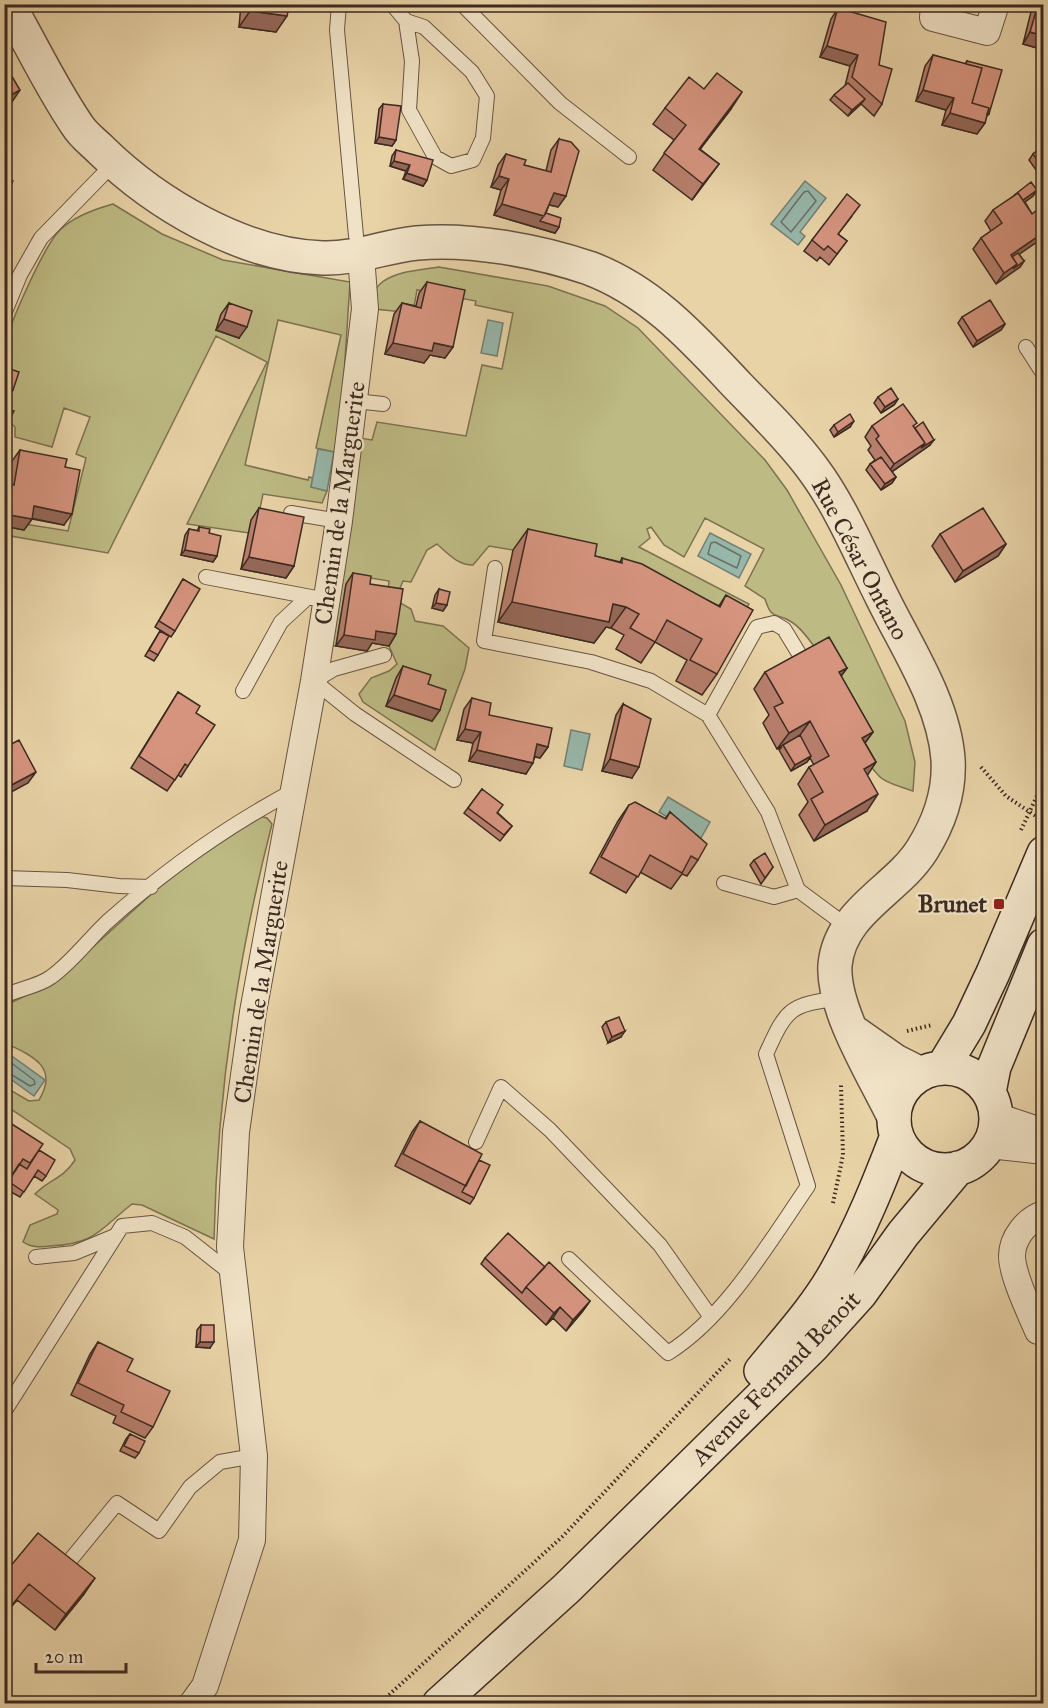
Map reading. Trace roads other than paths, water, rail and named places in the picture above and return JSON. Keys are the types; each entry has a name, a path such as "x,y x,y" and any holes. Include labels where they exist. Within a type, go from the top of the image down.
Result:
{"street":[{"name":"Rue César Ontano","path":"8,4 79,129 114,163 172,207 224,233 284,253 323,258 357,245 451,241 546,256 588,268 622,282 675,320 781,430 813,468 845,523 928,691 944,731 948,762 945,800 935,826 920,854 894,882 864,907 848,927 837,953 835,971 842,1009 896,1127"},
{"path":"934,4 933,18 987,32 996,4"},
{"name":"Chemin de la Marguerite","path":"192,1704 206,1686 252,1540 254,1456 230,1247 236,1132 253,1012 274,890 315,681 318,599 339,521 365,309 362,269 357,245"},
{"path":"1044,853 969,1024 932,1071 902,1092 896,1127 904,1149 928,1167 958,1168 981,1156 992,1118 993,1067 1037,968 1044,945"},
{"name":"Rue César Ontano","path":"854,1032 895,1061 932,1071"},
{"path":"932,1071 964,1071 982,1083 992,1118 1044,1151"},
{"path":"992,1118 1044,1132"},
{"name":"Avenue Fernand Benoit","path":"657,1499 803,1319 836,1273 871,1206 896,1127"},
{"name":"Avenue Fernand Benoit","path":"439,1704 567,1588 836,1320 860,1294 903,1234 958,1168"},
{"path":"1038,1330 1022,1294 1012,1256 1018,1236 1032,1218 1044,1214"}],"lane":[{"name":"Chemin de la Marguerite","path":"339,4 337,40 357,245"},
{"path":"392,4 406,21 412,61 409,110 413,119 435,157 451,166 473,160 483,138 487,96 472,72 424,27 406,21"},
{"path":"462,4 560,103 629,157"},
{"path":"4,314 20,274 41,238 114,163"},
{"path":"1026,347 1044,375"},
{"path":"355,400 383,404"},
{"path":"291,513 339,521"},
{"path":"495,568 484,641 591,662 651,681 708,715 768,812 798,890 848,927"},
{"path":"206,577 318,599"},
{"path":"243,691 281,622 318,599"},
{"path":"708,715 757,627 774,623 783,629 798,652"},
{"path":"384,655 334,669 315,681 356,714 454,780"},
{"path":"4,996 50,978 108,922 151,887 245,816 295,790"},
{"path":"4,878 67,880 151,887"},
{"path":"724,883 774,897 798,890"},
{"path":"569,1259 668,1353 684,1343 741,1284 808,1186 766,1054 782,1018 805,1003 840,998"},
{"path":"476,1142 501,1087 550,1130 660,1245 710,1316"},
{"path":"4,1412 122,1226 152,1223 185,1237 234,1275"},
{"path":"36,1257 74,1254 115,1236"},
{"path":"72,1558 117,1503 159,1531 190,1487 220,1462 254,1456"}],"water":[{"path":"805,181 826,198 800,232 805,236 798,245 771,224"},
{"path":"488,320 503,323 497,356 481,353"},
{"path":"318,449 334,452 327,491 311,487"},
{"path":"710,533 751,554 739,578 698,556"},
{"path":"571,730 590,734 582,770 564,766"},
{"path":"668,797 710,822 701,838 659,812"},
{"path":"9,1054 45,1080 34,1096 5,1075 5,1059"}],"place":[{"name":"Brunet","path":"999,904"}]}
